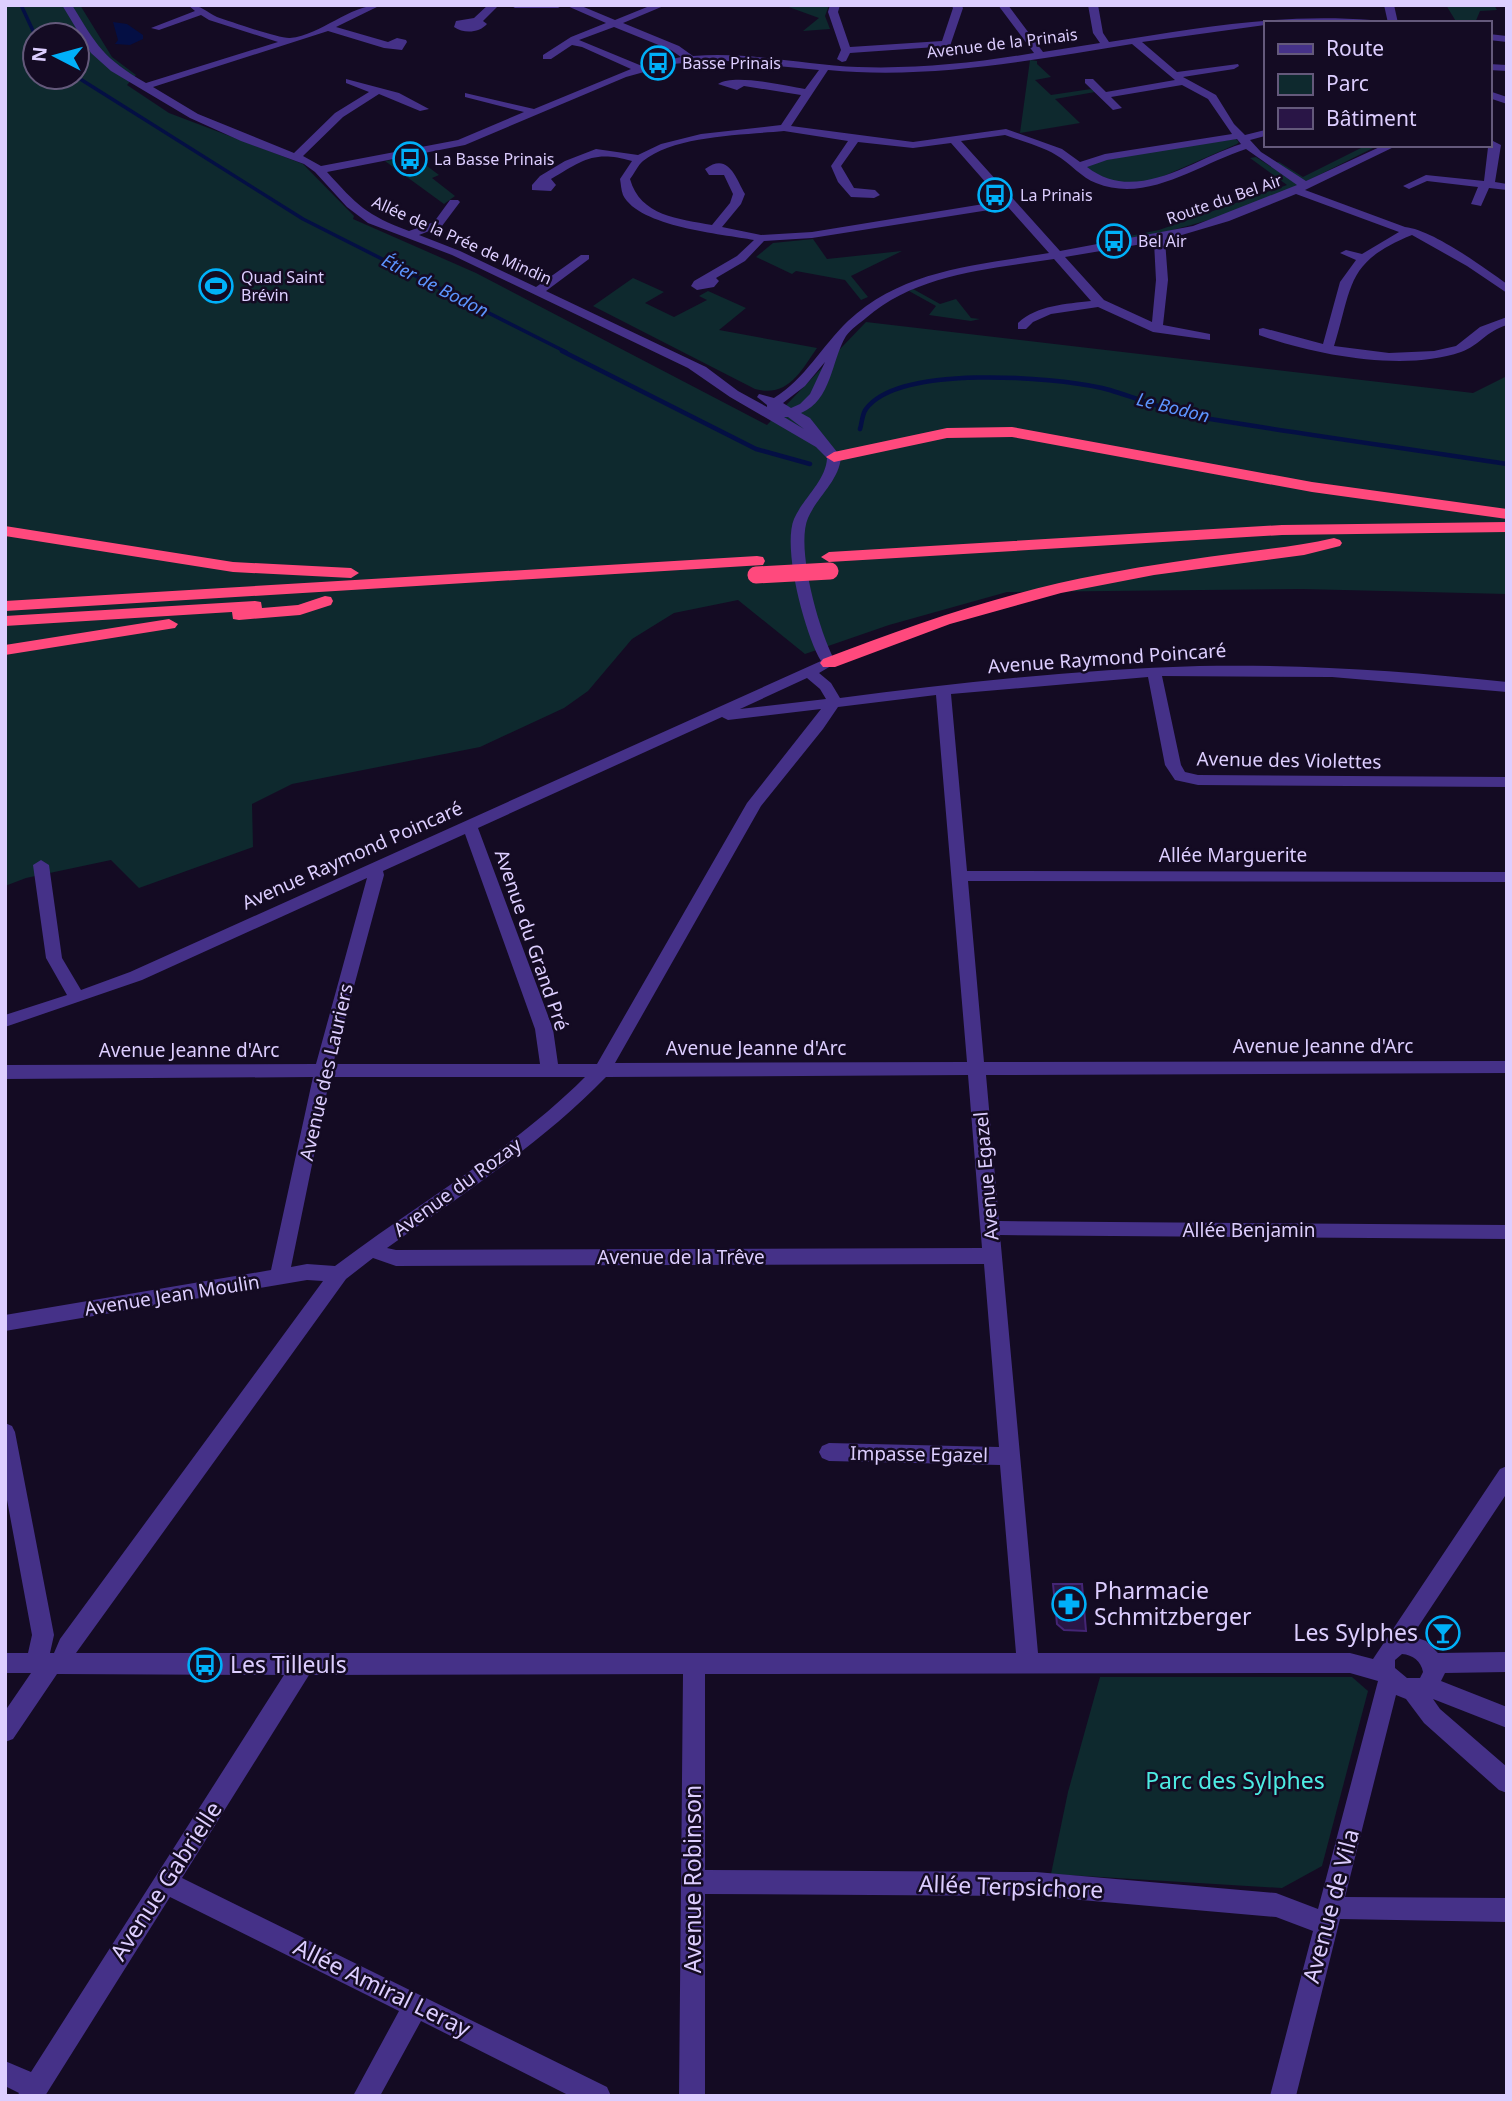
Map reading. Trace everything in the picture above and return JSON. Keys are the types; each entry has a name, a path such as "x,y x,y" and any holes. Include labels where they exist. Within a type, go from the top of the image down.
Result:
{"highway":[{"path":"834,457 947,433 1012,432 1312,487 1507,514"},
{"path":"830,564 1282,530 1507,527"},
{"path":"5,531 233,567 324,573 440,575 457,579"},
{"path":"5,606 457,579 1334,543 1507,541"},
{"path":"829,663 894,636 1041,592 1189,564 1310,551 1334,543"},
{"path":"5,621 325,601 756,568"},
{"path":"5,650 165,624 300,610 325,601"}],"street":[{"name":"Allée de la Prée de Mindin","path":"67,5 104,60 143,87 194,116 319,170 362,214 406,236 456,253 693,366 773,409 821,444"},
{"path":"350,5 365,10"},
{"path":"143,87 289,42 328,28 376,5"},
{"path":"477,21 494,5"},
{"path":"515,5 558,5"},
{"path":"570,5 675,48 689,58"},
{"path":"547,57 571,42 661,5"},
{"path":"835,5 833,12 846,50 838,69"},
{"path":"846,50 946,44 958,8 956,5"},
{"path":"1003,5 1041,56"},
{"path":"1093,5 1098,33 1106,45"},
{"path":"1306,5 1314,19"},
{"path":"156,28 197,9 238,27 289,42"},
{"name":"Avenue de la Prinais","path":"1284,21 1342,21"},
{"name":"Avenue de la Prinais","path":"319,170 452,145 639,69 689,58 717,57 887,71 953,68 1264,22"},
{"path":"328,28 387,46"},
{"path":"1135,41 1180,79 1212,97 1243,140 1275,168 1304,188 1403,230 1413,231 1471,264 1507,290"},
{"path":"571,42 584,44 639,69"},
{"path":"1223,55 1246,73"},
{"path":"1104,95 1234,66"},
{"path":"784,128 825,68"},
{"path":"1089,80 1117,108"},
{"path":"350,81 395,94 424,109"},
{"path":"742,83 808,93"},
{"path":"296,158 339,115 374,94 375,90"},
{"path":"468,95 535,112"},
{"path":"1010,204 812,235 761,237 674,221 645,209 628,195 625,179 639,159 665,146 692,139 784,128 913,145 1006,132 1058,151 1101,158"},
{"path":"1079,166 1101,158 1243,140 1264,133"},
{"path":"850,191 836,166 855,139"},
{"path":"954,140 1100,303 1129,320 1157,329 1206,337"},
{"path":"1058,151 1094,178 1108,184 1138,186 1158,181 1231,149 1243,140"},
{"path":"1477,204 1482,189 1490,182 1497,145"},
{"name":"Route du Bel Air","path":"773,409 796,391 840,337 871,305 923,280 948,273 1159,237 1205,226 1304,188 1388,147"},
{"path":"544,178 582,155 596,150 639,159"},
{"path":"715,228 736,204 738,194 727,172"},
{"path":"1409,186 1426,177 1507,187"},
{"path":"406,236 438,224 454,202"},
{"path":"1328,347 1345,282 1363,258 1393,238 1413,231"},
{"path":"708,277 750,254 761,237"},
{"path":"1157,329 1162,280 1159,237"},
{"path":"1346,253 1363,258"},
{"path":"538,291 584,257"},
{"path":"1022,326 1026,320 1039,314 1100,303"},
{"path":"1263,332 1372,356 1439,353 1470,344 1483,329 1507,321"},
{"path":"791,412 806,406 813,397 835,354 840,337"},
{"path":"812,427 813,397"},
{"path":"773,409 791,412 812,427 821,444 834,457 833,470 804,509 798,529 798,547 821,649 829,663"},
{"name":"Avenue Raymond Poincaré","path":"5,1021 77,999 136,976 829,663"},
{"name":"Avenue Raymond Poincaré","path":"711,717 806,707 834,701 1154,672 1344,672 1436,678 1507,687"},
{"name":"Avenue des Violettes","path":"1154,672 1172,765 1180,776 1198,780 1507,782"},
{"path":"810,673 826,686 834,701"},
{"path":"788,683 791,694 806,707"},
{"name":"Avenue Egazel","path":"943,690 1028,1662"},
{"name":"Avenue du Rozay","path":"5,1731 50,1662 68,1646 340,1275 373,1247 493,1166 587,1087 602,1070 755,803 818,726 834,701"},
{"name":"Avenue du Grand Pré","path":"470,826 544,1028 550,1069"},
{"path":"41,864 54,958 77,999"},
{"name":"Avenue des Lauriers","path":"279,1277 323,1070 376,875 374,869"},
{"name":"Allée Marguerite","path":"959,876 1507,877"},
{"name":"Avenue Jeanne d'Arc","path":"5,1072 1507,1067"},
{"name":"Allée Benjamin","path":"990,1228 1507,1232"},
{"name":"Avenue de la Trêve","path":"373,1247 382,1254 397,1258 993,1256"},
{"name":"Avenue Jean Moulin","path":"5,1323 307,1272 340,1275"},
{"path":"5,1432 50,1662"},
{"name":"Impasse Egazel","path":"829,1452 1010,1456"},
{"path":"1400,1673 1434,1673 1424,1655 1418,1611 1438,1574 1507,1475"},
{"name":"Avenue de Vila","path":"1283,2096 1379,1716 1391,1699 1400,1673 1396,1636 1418,1611"},
{"path":"1507,1662 1424,1655 1399,1644 1400,1673 1432,1716 1507,1782"},
{"path":"5,1662 303,1665 1350,1662 1400,1673 1507,1718"},
{"name":"Avenue Robinson","path":"692,2096 694,1663"},
{"name":"Avenue Gabrielle","path":"32,2091 303,1665"},
{"name":"Allée Amiral Leray","path":"165,1882 598,2096"},
{"name":"Allée Terpsichore","path":"692,1882 1036,1884 1276,1905 1329,1914 1346,1909 1507,1910"},
{"path":"366,2096 416,2005"},
{"path":"5,2073 32,2091"}],"green space":[{"path":"5,5 80,5 90,21 21,21 21,91 91,91 91,23 112,57 136,75 127,85 169,113 303,164 354,216 353,219 476,273 767,425 866,322 1473,393 1507,376 1507,594 1302,589 1007,592 889,625 805,654 738,600 674,613 632,639 588,691 564,708 480,747 292,784 252,804 253,847 139,888 111,860 26,878 5,886"},
{"path":"829,5 825,16 830,29 803,31 819,18 786,6"},
{"path":"1446,5 1494,5 1497,10 1480,11 1476,21 1456,21"},
{"path":"1030,60 1037,61 1051,77 1035,80 1051,95 1091,89 1095,92 1055,99 1080,123 1020,133"},
{"path":"1236,139 1239,142 1237,144 1150,182 1109,182 1083,165 1144,152"},
{"path":"1363,147 1375,147 1307,181 1300,180 1273,163 1279,162 1303,177"},
{"path":"415,157 439,175 432,178 455,196 444,204 385,161"},
{"path":"1256,157 1299,185 1253,205 1205,221 1106,243 1105,241 1159,230 1287,185 1250,158"},
{"path":"813,239 827,259 902,251 851,276 868,297 861,300 845,280 796,271 792,274 756,257 773,243"},
{"path":"633,278 664,292 645,303 674,317 707,300 699,296 708,291 746,308 719,330 817,348 799,373 785,386 766,391 755,389 593,306"},
{"path":"913,289 940,304 956,299 971,318 980,319 971,321 929,315 936,306 909,291"},
{"name":"Parc des Sylphes","path":"1100,1677 1352,1677 1368,1691 1322,1866 1282,1888 1051,1874 1068,1792"}],"shaded area":[{"path":"113,22 127,24 143,35 143,39 130,45 115,44 118,40"}],"building":[{"name":"Pharmacie Schmitzberger","path":"1053,1584 1082,1584 1086,1631 1064,1630 1057,1624"}],"waterway":[{"name":"Étier de Bodon","path":"21,5 28,21"},
{"name":"Étier de Bodon","path":"91,86 303,219 566,352"},
{"name":"Étier de Bodon","path":"562,351 756,449 810,464"},
{"name":"Le Bodon","path":"860,429 866,409 884,395 910,385 942,380 1014,378 1102,388 1198,417 1507,464"}],"place":[{"name":"Basse Prinais","path":"658,63"},
{"name":"La Basse Prinais","path":"410,159"},
{"name":"La Prinais","path":"995,195"},
{"name":"Bel Air","path":"1114,241"},
{"name":"Quad Saint Brévin","path":"216,286"},
{"name":"Pharmacie Schmitzberger","path":"1069,1604"},
{"name":"Les Sylphes","path":"1443,1633"},
{"name":"Les Tilleuls","path":"205,1665"}]}
